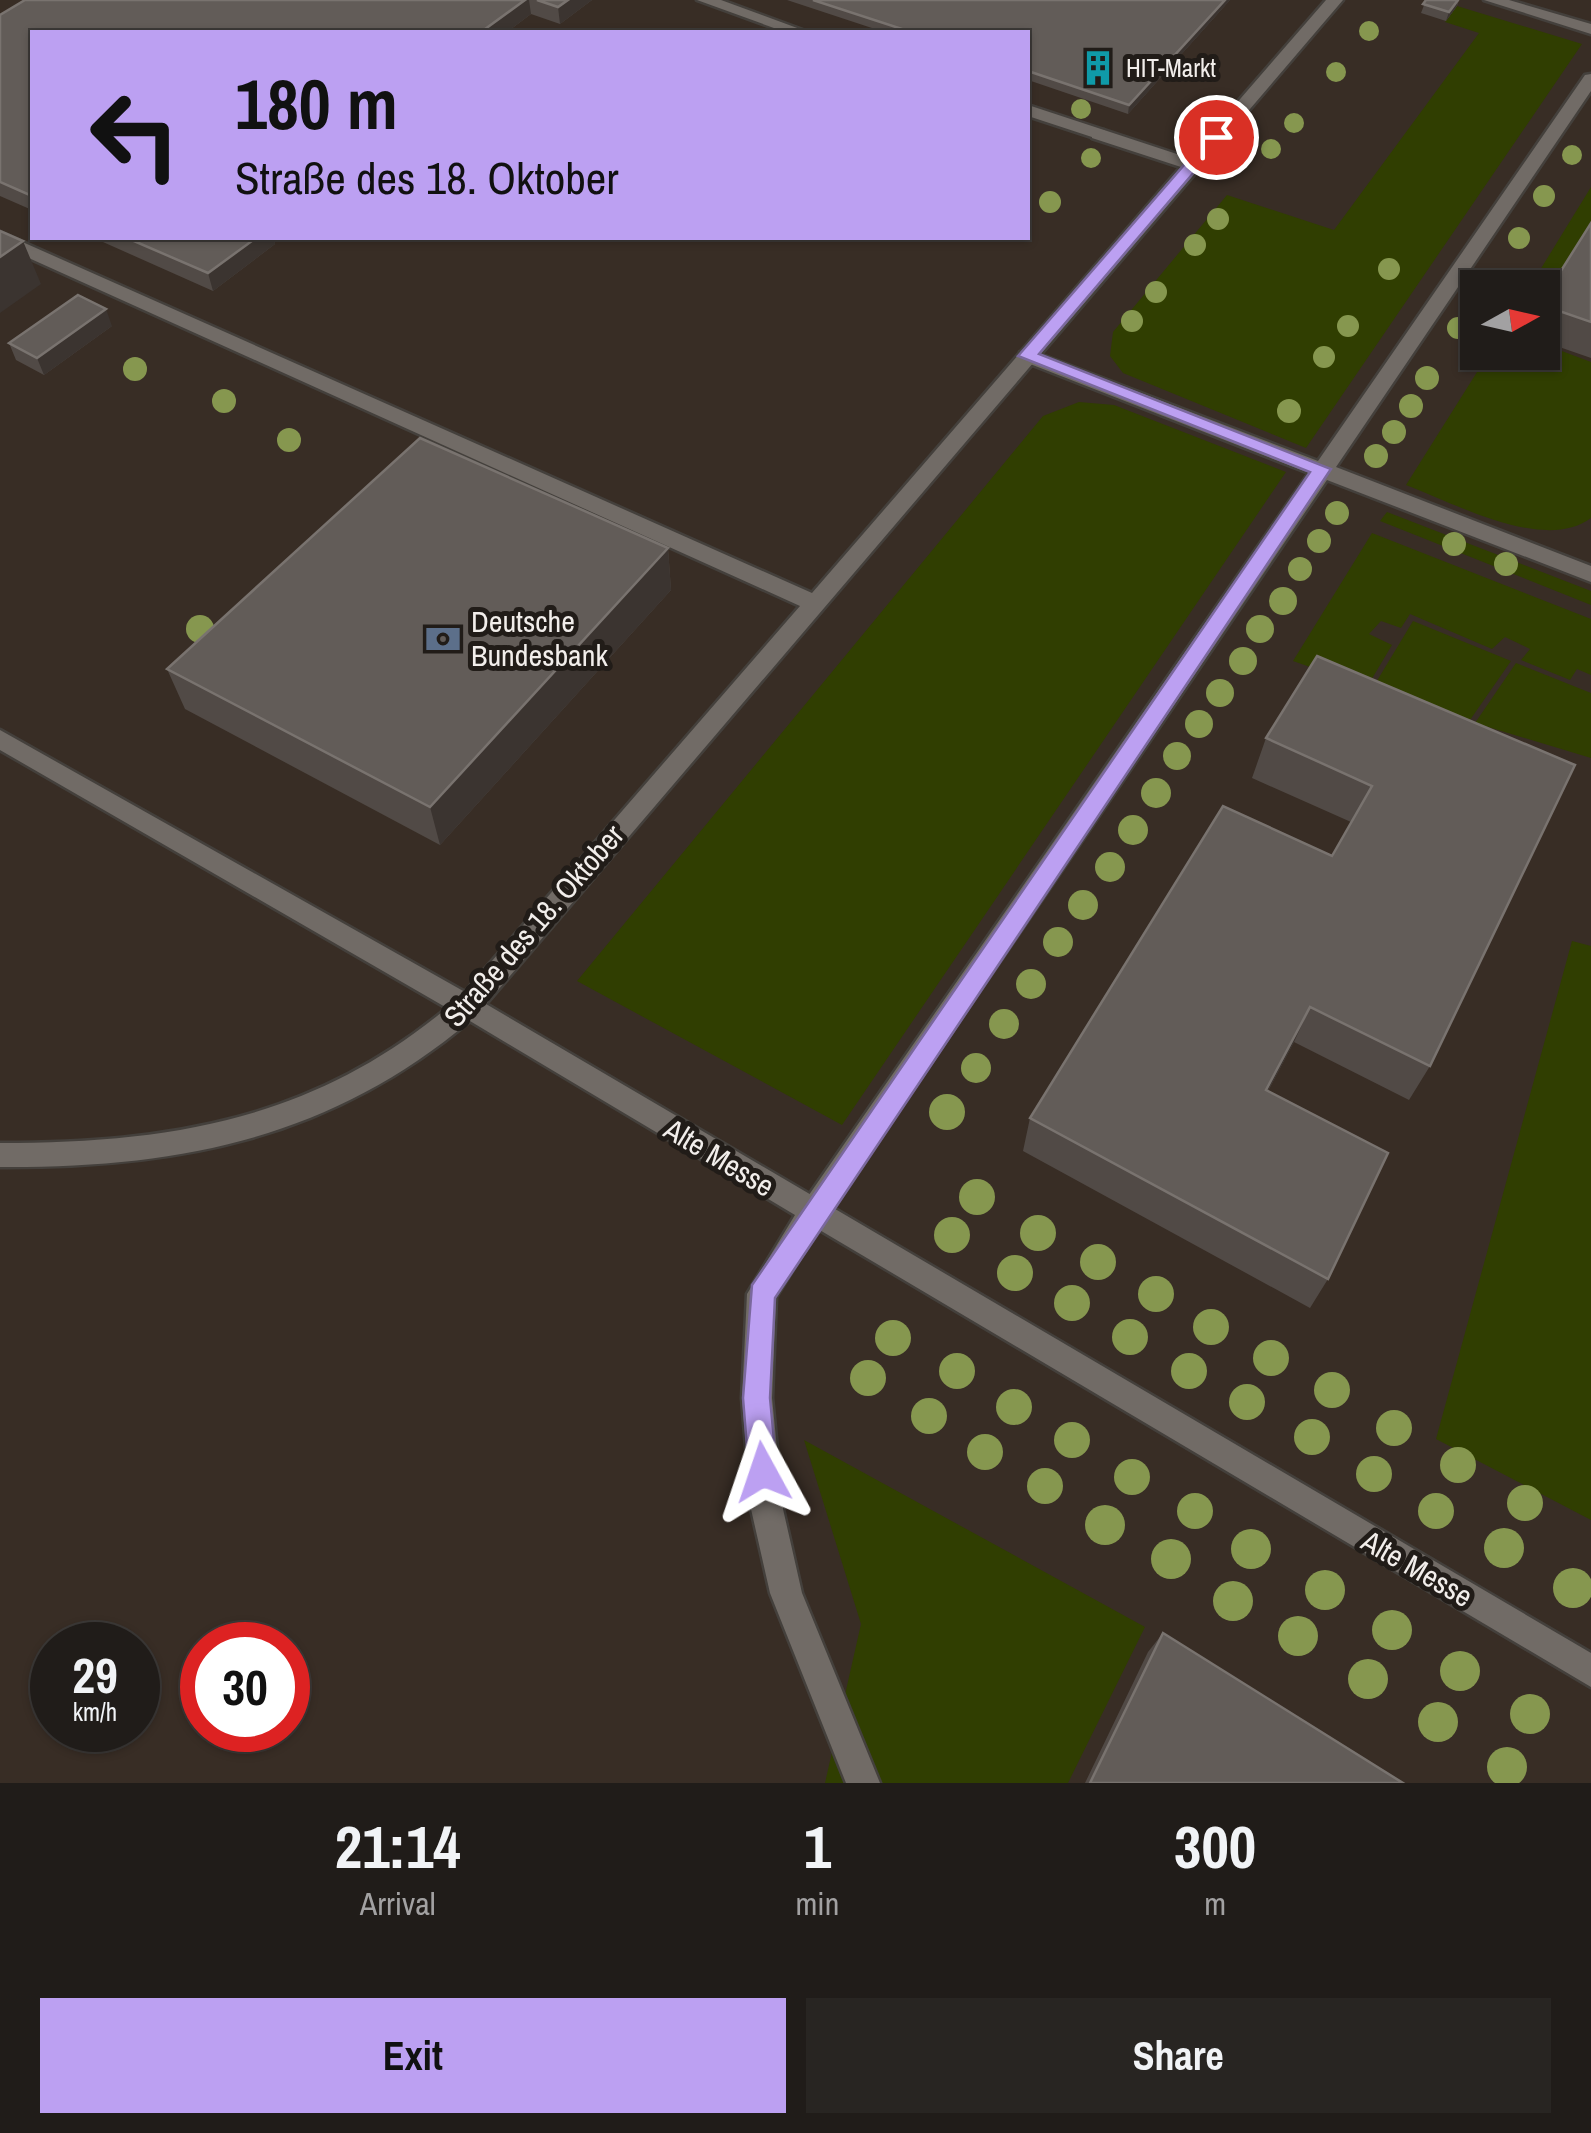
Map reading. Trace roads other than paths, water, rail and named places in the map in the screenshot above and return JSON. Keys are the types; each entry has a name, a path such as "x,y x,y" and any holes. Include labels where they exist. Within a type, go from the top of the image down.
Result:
{"street":[{"path":"704,0 794,30"},
{"path":"1492,0 1591,30"},
{"name":"Straße des 18. Oktober","path":"0,1155 128,1153 188,1142 358,1085 419,1050 468,1007 1332,1"},
{"path":"863,1783 786,1593 766,1509 756,1398 762,1294 812,1214 1591,79"},
{"path":"1030,111 1193,165"},
{"path":"0,238 814,602"},
{"path":"1027,356 1591,574"},
{"name":"Alte Messe","path":"0,739 468,1007 812,1214 1591,1671"}],"place":[{"name":"HIT-Markt","path":"1098,68"},
{"name":"Deutsche Bundesbank","path":"443,639"}]}
